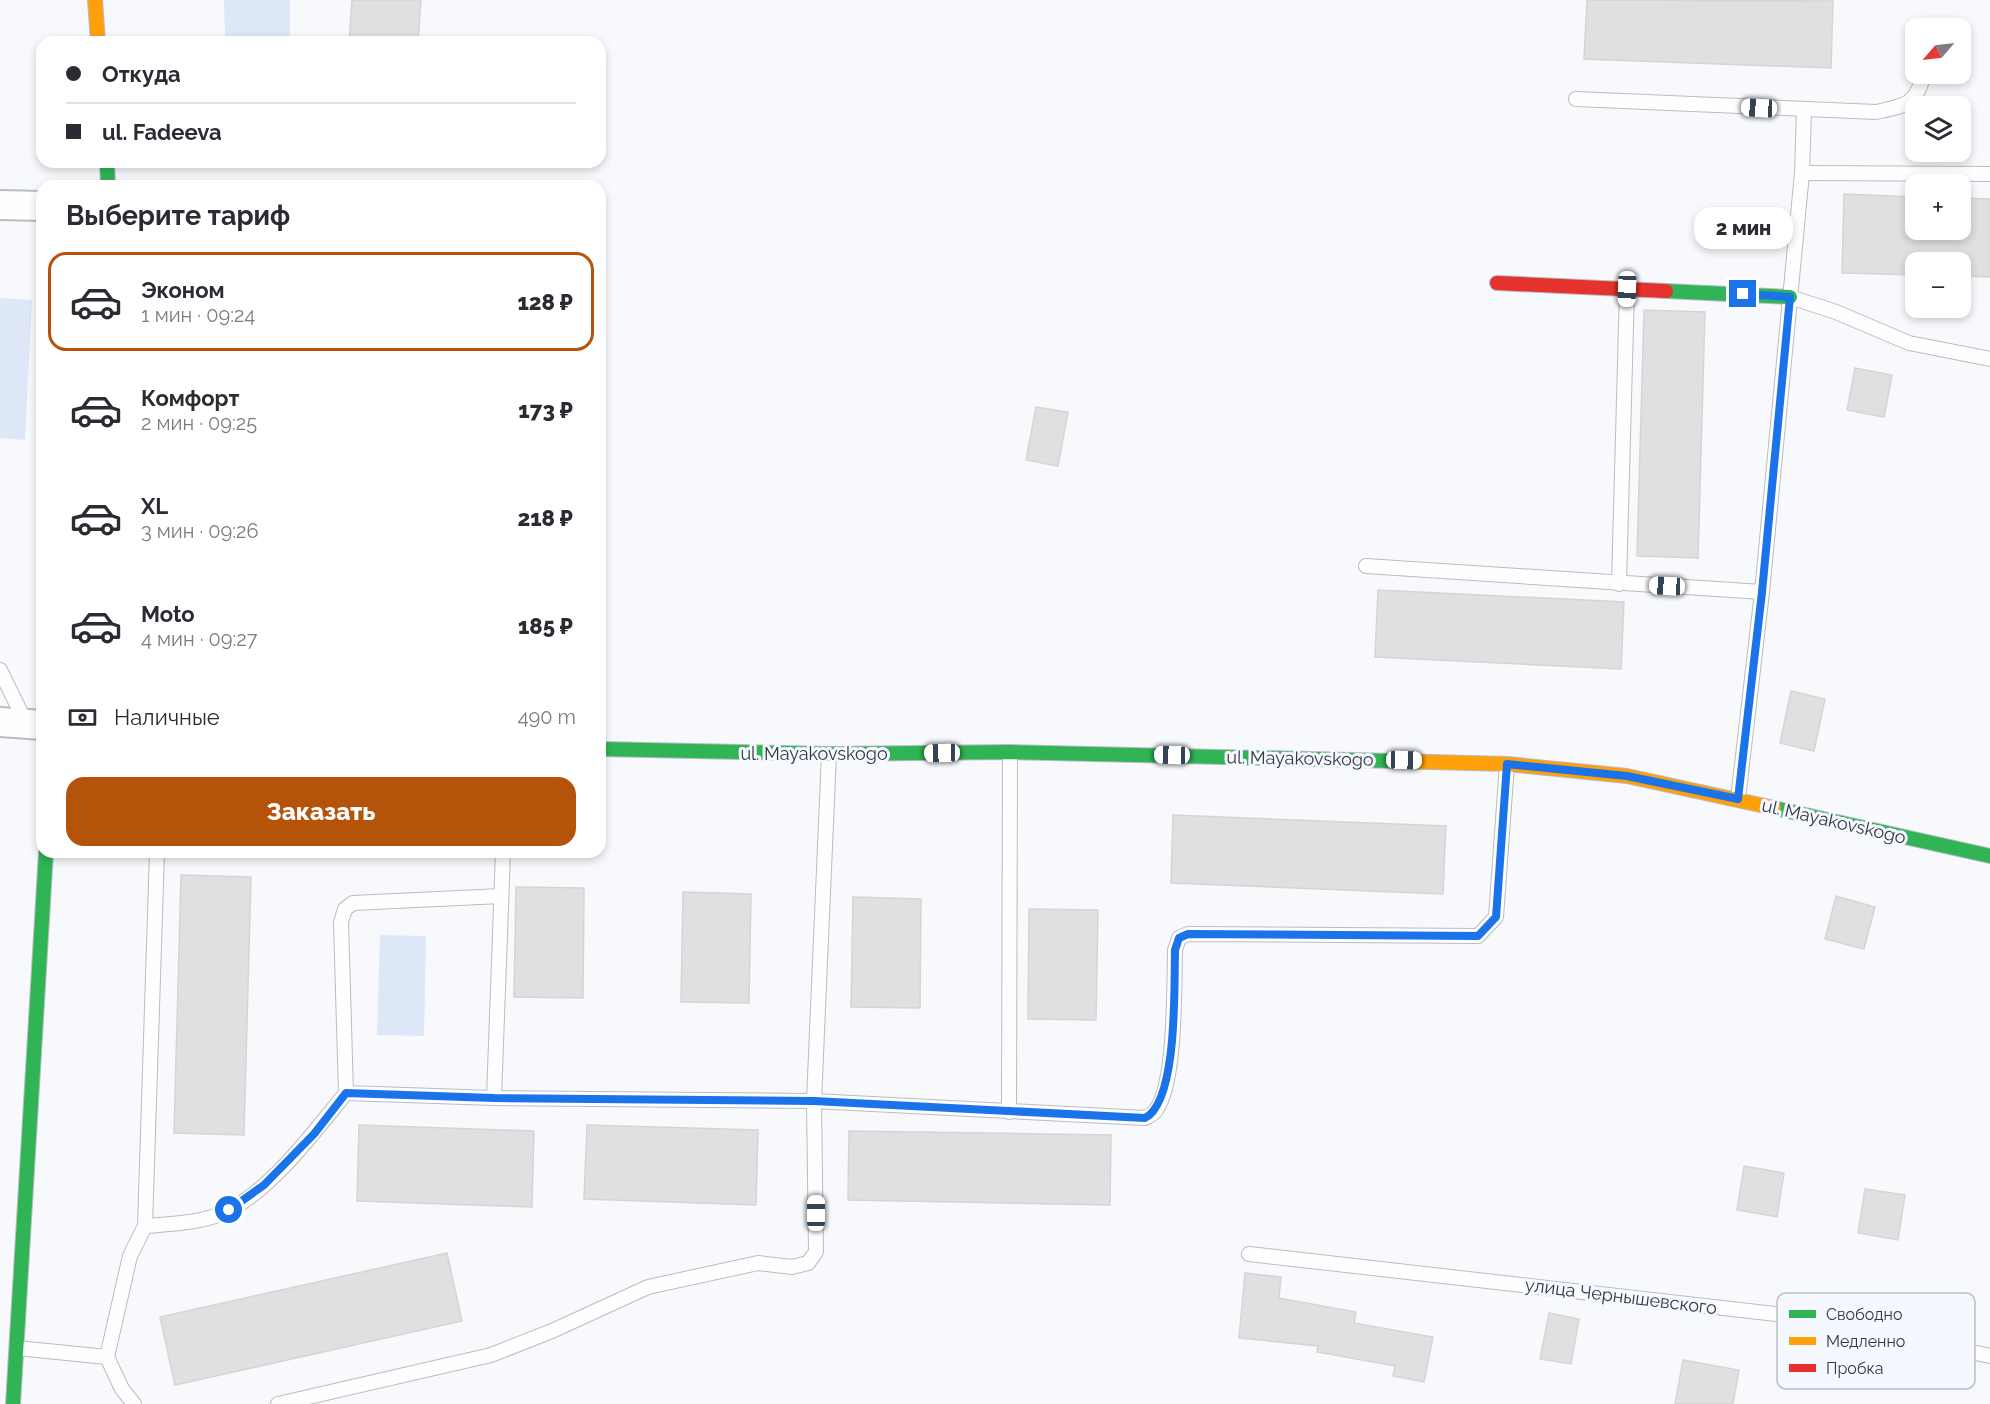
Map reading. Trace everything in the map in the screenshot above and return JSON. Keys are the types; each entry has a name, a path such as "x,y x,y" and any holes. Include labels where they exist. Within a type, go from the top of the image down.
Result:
{"street":[{"path":"95,0 98,36"},
{"path":"0,205 36,206"},
{"path":"1497,283 1790,297"},
{"name":"ul. Mayakovskogo","path":"606,749 829,754 1010,752 1507,764 1627,776 1990,856"},
{"path":"13,1404 46,858"}],"lane":[{"path":"1576,99 1875,112 1903,106 1920,92 1922,84"},
{"path":"1738,799 1762,592 1802,172 1804,110"},
{"path":"1802,172 1990,174"},
{"path":"1619,584 1627,289"},
{"path":"1790,297 1836,312 1909,344 1990,359"},
{"path":"1366,566 1762,592"},
{"path":"0,670 23,723"},
{"path":"1009,1112 1010,752"},
{"path":"278,1404 491,1355 552,1331 648,1287 758,1263 792,1267 808,1263 816,1252 814,1101 829,754"},
{"path":"346,1093 494,1098 814,1101 1145,1118 1157,1110 1171,1055 1175,950 1179,938 1188,934 1478,936 1496,917 1507,764"},
{"path":"134,1404 122,1389 107,1357 130,1256 145,1226 158,858"},
{"path":"494,1098 503,858"},
{"path":"145,1226 187,1223 229,1210 264,1185 314,1134 346,1093 341,922 345,909 353,903 363,902 501,896"},
{"name":"улица Чернышевского","path":"1249,1254 1777,1314"},
{"path":"0,1345 107,1357"},
{"name":"улица Чернышевского","path":"1975,1353 1990,1356"}],"shaded area":[{"path":"224,0 290,0 290,36 225,36"},
{"path":"0,298 32,300 25,440 0,438"},
{"path":"380,935 426,936 424,1036 377,1035"}],"building":[{"path":"352,0 421,0 418,36 349,36"},
{"path":"1587,0 1833,1 1831,68 1584,59"},
{"path":"1844,194 1905,197 1905,240 1971,240 1971,198 1990,199 1990,277 1971,276 1971,252 1905,252 1905,275 1842,273"},
{"path":"1644,310 1705,312 1698,558 1637,556"},
{"path":"1855,368 1892,375 1884,417 1847,410"},
{"path":"1036,407 1068,412 1058,466 1026,460"},
{"path":"1378,590 1624,602 1621,669 1375,657"},
{"path":"1791,691 1825,699 1814,751 1780,743"},
{"path":"1173,815 1446,826 1443,894 1171,883"},
{"path":"181,875 251,877 244,1135 174,1133"},
{"path":"516,887 584,888 583,998 514,997"},
{"path":"683,892 751,894 749,1003 681,1002"},
{"path":"1836,896 1875,907 1864,949 1825,939"},
{"path":"853,897 921,899 920,1008 851,1007"},
{"path":"1029,909 1098,910 1096,1020 1028,1019"},
{"path":"359,1125 534,1131 532,1207 357,1201"},
{"path":"587,1125 758,1130 756,1205 584,1199"},
{"path":"849,1131 1111,1135 1110,1205 848,1200"},
{"path":"1744,1166 1784,1173 1777,1217 1737,1210"},
{"path":"1865,1189 1905,1195 1898,1240 1858,1233"},
{"path":"447,1253 462,1321 175,1385 160,1317"},
{"path":"1245,1273 1281,1277 1279,1298 1356,1312 1354,1323 1433,1337 1424,1382 1393,1376 1395,1366 1317,1352 1318,1346 1239,1338"},
{"path":"1549,1313 1579,1319 1571,1364 1540,1359"},
{"path":"1683,1360 1739,1370 1733,1404 1675,1404"}],"traffic: fast":[{"path":"107,168 108,180"},
{"path":"1666,291 1790,297"},
{"path":"606,749 829,754 1010,752 1393,761"},
{"path":"1774,808 1990,856"},
{"path":"13,1404 46,858"}],"traffic: slow":[{"path":"95,0 98,36"},
{"path":"1393,761 1507,764 1627,776 1774,808"}],"traffic: jam":[{"path":"1497,283 1666,291"}],"route":[{"path":"229,1210 264,1185 314,1134 346,1093 494,1098 814,1101 1145,1118 1157,1110 1171,1055 1175,950 1179,938 1188,934 1478,936 1496,917 1507,764 1627,776 1738,799 1762,592 1790,297 1743,294"}]}
